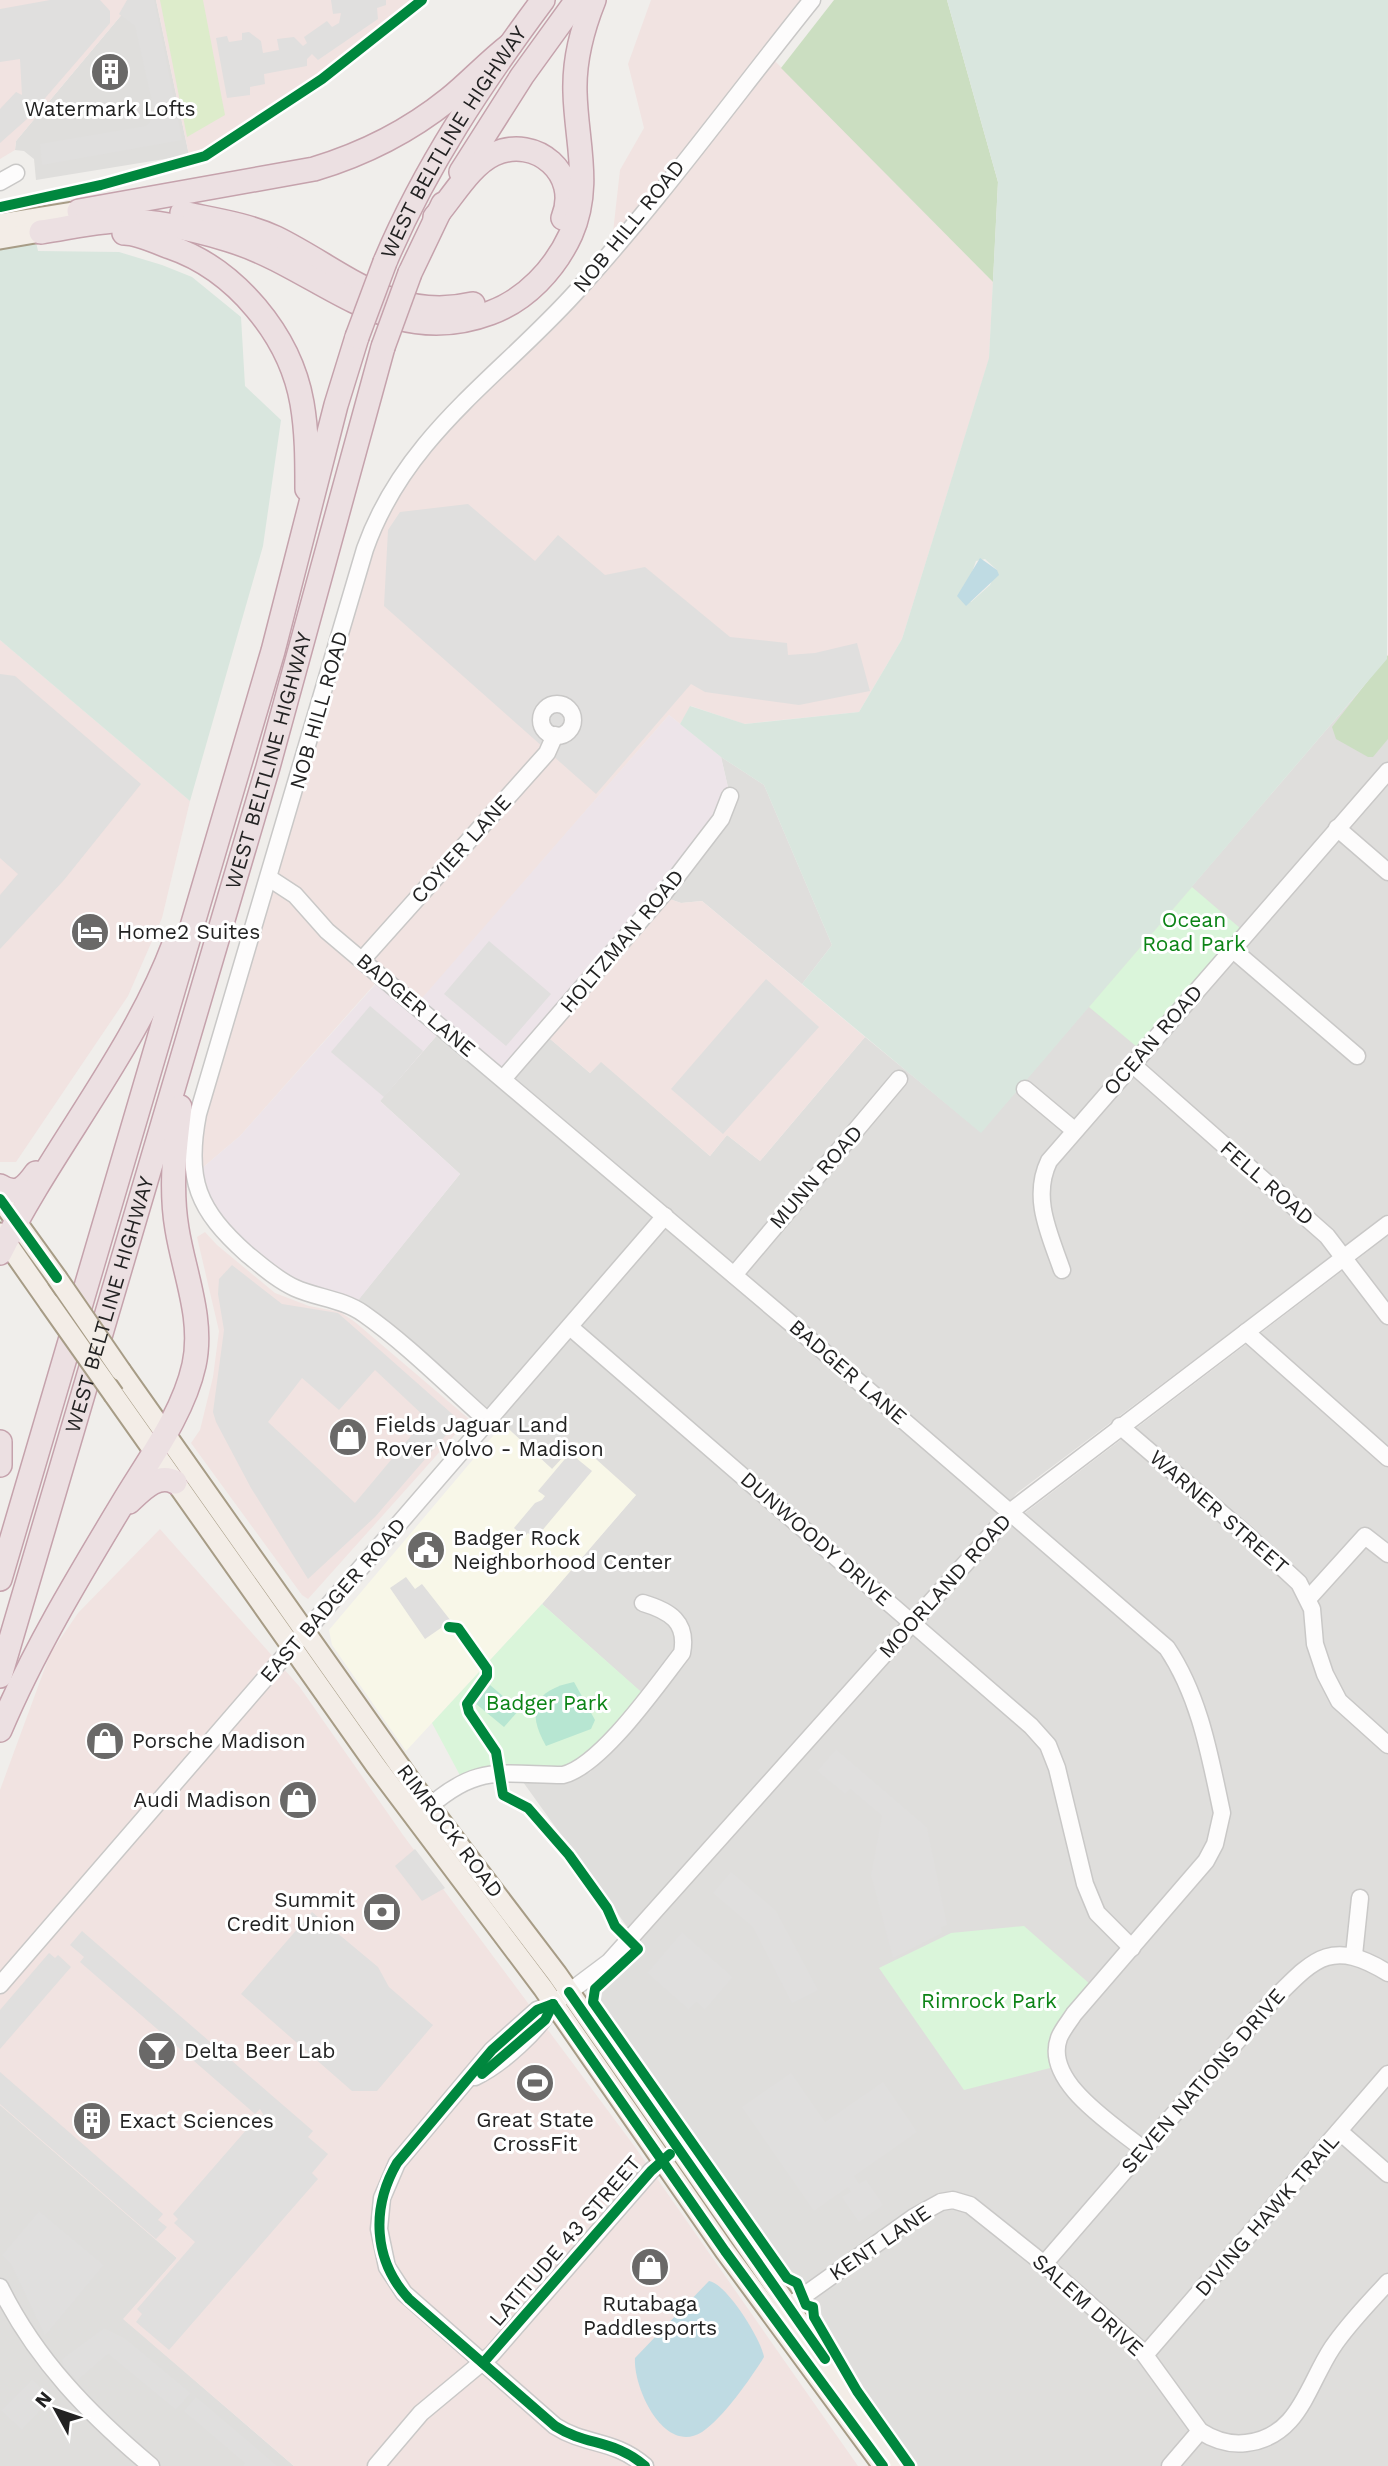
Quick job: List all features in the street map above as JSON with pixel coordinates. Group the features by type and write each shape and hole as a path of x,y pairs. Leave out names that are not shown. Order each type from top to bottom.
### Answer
{"highway":[{"name":"WEST BELTLINE HIGHWAY","path":"0,1579 307,527 336,405 357,337 385,262 424,179 467,107 543,0"},
{"name":"WEST BELTLINE HIGHWAY","path":"0,1676 300,659 383,347 410,273 435,218 522,76 577,0"},
{"path":"41,232 106,221 191,230 262,253 355,303 410,323 441,325 474,319 503,308 533,288 555,262 571,233 581,201 583,168 575,94 576,59 583,26 594,0"},
{"path":"79,211 314,169 345,160 370,150 422,119 510,45"},
{"path":"79,211 174,212 240,225 275,238 389,300 418,309 456,308 484,301 515,283 539,261 554,239 567,208 566,186 555,165 542,154 529,149 510,149 491,155 476,168 435,218"},
{"path":"41,232 129,233 192,254 226,278 255,306 272,331 301,400 307,439 307,527"},
{"path":"5,1237 143,1012 170,953 230,794"},
{"path":"0,1730 18,1688 55,1618 165,1431 190,1379 197,1342 197,1321 176,1228 172,1192 189,1037"},
{"path":"0,1186 13,1192 26,1187 67,1135"},
{"path":"0,1442 0,1465"},
{"path":"116,1513 147,1486 161,1479 175,1482"}],"main road":[{"path":"0,224 79,211"},
{"path":"0,239 41,232"},
{"name":"RIMROCK ROAD","path":"0,1199 5,1237 49,1303 175,1482 298,1639 561,1998 678,2147 883,2466"},
{"name":"RIMROCK ROAD","path":"5,1237 57,1278 165,1431 298,1639"},
{"name":"RIMROCK ROAD","path":"561,1998 663,2160 725,2251 782,2311 892,2455 894,2466"}],"street":[{"name":"NOB HILL ROAD","path":"489,1422 363,1313 336,1300 295,1288 269,1273 225,1234 213,1221 201,1199 192,1158 198,1114 365,549 380,513 406,468 432,433 575,293 812,0"},
{"path":"0,182 16,173"},
{"name":"COYIER LANE","path":"362,960 547,753 555,735"},
{"name":"OCEAN ROAD","path":"1062,1270 1041,1206 1042,1184 1049,1161 1388,771"},
{"name":"HOLTZMAN ROAD","path":"503,1079 673,881 721,819 730,796"},
{"path":"1337,828 1388,872"},
{"name":"BADGER LANE","path":"269,878 295,895 327,931 1012,1511 1157,1637 1179,1665 1196,1705 1222,1813 1219,1830 1206,1861 1074,2014 1059,2038 1057,2059 1060,2071 1073,2089 1143,2149"},
{"path":"1232,949 1357,1056"},
{"name":"FELL ROAD","path":"1132,1064 1327,1236 1345,1256 1388,1316"},
{"name":"MUNN ROAD","path":"734,1275 899,1079"},
{"path":"1025,1089 1074,1130"},
{"name":"EAST BADGER ROAD","path":"0,1985 665,1216"},
{"name":"MOORLAND ROAD","path":"645,2466 619,2447 564,2431 404,2293 387,2267 379,2229 382,2198 397,2163 471,2079 492,2050 537,2010 561,1998 609,1962 1012,1511 1388,1224"},
{"name":"DUNWOODY DRIVE","path":"570,1327 1031,1726 1048,1745 1057,1768 1085,1884 1097,1913 1132,1948"},
{"path":"1246,1332 1388,1458"},
{"name":"WARNER STREET","path":"1120,1426 1282,1565 1299,1583 1308,1599 1315,1644 1325,1674 1339,1701 1388,1745"},
{"path":"1308,1599 1365,1536 1388,1554"},
{"path":"423,1813 463,1781 480,1774 563,1776 595,1757 681,1653 684,1634 677,1619 660,1608 643,1603"},
{"path":"1360,1898 1354,1955 1388,1973"},
{"name":"SEVEN NATIONS DRIVE","path":"1044,2264 1271,2002 1304,1969 1337,1955 1354,1955"},
{"name":"DIVING HAWK TRAIL","path":"1145,2355 1388,2074"},
{"path":"1339,2131 1388,2174"},
{"name":"LATITUDE 43 STREET","path":"376,2466 421,2413 483,2363 663,2160 678,2147"},
{"name":"SALEM DRIVE","path":"955,2201 981,2211 1145,2355 1200,2431"},
{"name":"KENT LANE","path":"782,2311 914,2217 941,2202 955,2201"},
{"path":"1170,2466 1200,2431 1209,2437 1238,2444 1269,2438 1283,2429 1305,2400 1339,2339 1388,2282"},
{"path":"0,2287 35,2349 58,2378 86,2409 151,2466"}],"shaded area":[{"path":"0,0 134,0 16,141 15,150 0,159"},
{"path":"50,0 100,0 110,11 110,23 27,119 0,143 0,109 16,92 22,95 20,59 0,62 0,9"},
{"path":"127,0 154,0 182,140 42,165 40,144 146,126 155,115 135,26 119,14"},
{"path":"134,0 156,0 189,155 36,180 34,159 24,151 15,150 16,141"},
{"path":"156,0 411,0 373,32 272,107 215,143 189,155"},
{"path":"331,0 386,0 386,5 377,8 378,19 318,60 312,54 307,59 307,66 264,74 265,84 250,87 250,95 227,98 216,38 227,36 229,42 242,40 242,33 249,32 261,41 263,53 279,50 277,39 294,37 303,46 307,43 304,37 327,21 332,27 339,23 341,13 333,14"},
{"path":"651,0 812,0 769,55 993,282 989,359 902,639 859,712 744,724 691,706 680,724 669,715 416,1006 381,977 240,1136 194,1175 193,1158 360,568 396,485 611,250 620,170 644,128 628,64"},
{"path":"947,0 1388,0 1387,659 981,1133 802,984 832,945 764,785 721,757 680,724 690,706 745,724 859,712 902,639 989,358 998,182","holes":["985,559 997,570 990,585 971,602 958,596 969,581 976,561"]},
{"path":"36,242 38,251 119,252 192,277 241,317 245,386 281,420 263,546 190,801 0,640 0,248"},
{"path":"468,504 535,561 558,535 605,575 645,567 730,637 787,643 788,655 815,653 857,643 870,691 799,705 705,692 691,684 596,794 384,606 388,530 400,512"},
{"path":"0,640 190,801 162,918 128,996 16,1162 0,1162"},
{"path":"1388,658 1388,1214 1017,1493 628,1928 523,1782 565,1782 590,1772 608,1756 653,1703 542,1604 636,1495 552,1469 500,1421 501,1419 358,1300 460,1174 380,1101 439,1033 548,1037 590,1073 601,1061 710,1156 727,1135 760,1161 865,1037 981,1132"},
{"path":"0,674 15,676 141,784 64,880 0,949 0,895 18,874 0,858"},
{"path":"669,715 721,757 730,796 721,819 503,1079 439,1033 380,1101 460,1174 352,1308 295,1288 225,1234 194,1175 240,1136 382,977 416,1005"},
{"path":"721,757 764,785 832,945 802,984 702,901 681,903 661,896 730,796"},
{"path":"661,896 681,903 702,901 865,1037 760,1161 727,1135 710,1156 601,1062 590,1073 543,1033"},
{"path":"489,941 551,994 506,1046 444,994"},
{"path":"766,979 819,1027 723,1134 671,1089"},
{"path":"370,1006 423,1051 384,1097 331,1052"},
{"path":"205,1232 275,1293 309,1306 340,1312 355,1322 469,1419 308,1599 302,1595 191,1443 200,1430 213,1377 219,1331 197,1237"},
{"path":"1388,1236 1388,2466 906,2466 769,2259 587,2001 586,1994 628,1952 1013,1522"},
{"path":"232,1265 282,1304 338,1313 459,1420 375,1517 308,1579 251,1488 213,1412 224,1330 218,1294 219,1279","holes":["375,1370 426,1418 355,1503 268,1422 302,1378 339,1410"]},
{"path":"503,1424 552,1469 577,1442 636,1495 542,1604 406,1751 332,1645 329,1630"},
{"path":"570,1453 592,1471 535,1539 528,1533 524,1537 514,1528 535,1503 545,1496 538,1491"},
{"path":"160,1529 299,1686 403,1835 635,2147 858,2466 294,2466 123,2319 177,2258 0,2105 0,1790 50,1654 78,1613"},
{"path":"406,1577 415,1589 422,1584 451,1621 425,1639 390,1588"},
{"path":"836,1749 927,1827 947,1925 941,1927 942,1933 893,1958 871,1875 882,1816 850,1789 845,1794 817,1771"},
{"path":"415,1849 445,1888 422,1901 395,1866"},
{"path":"731,1872 776,1911 818,1990 792,2003 753,1927 713,1893"},
{"path":"312,1912 378,1967 389,1987 433,2025 377,2091 352,2091 241,1994"},
{"path":"82,1931 313,2131 308,2137 328,2154 312,2173 318,2179 169,2350 136,2322 142,2314 137,2309 195,2242 174,2223 178,2219 173,2214 254,2121 258,2125 261,2123 263,2114 260,2109 255,2114 80,1962 84,1957 70,1945"},
{"path":"682,1932 733,1977 705,2010 696,2002 689,2010 647,1973"},
{"path":"49,1953 55,1958 58,1955 71,1967 0,2049 0,2010"},
{"path":"0,2072 163,2214 158,2220 167,2227 156,2239 0,2104"},
{"path":"791,2073 825,2122 883,2082 917,2132 854,2176 859,2184 866,2180 883,2205 859,2222 842,2197 851,2192 848,2187 814,2211 742,2107"},
{"path":"0,2105 177,2258 124,2319 294,2466 0,2466"},
{"path":"39,2211 104,2265 45,2336 11,2264 2,2255"},
{"path":"104,2328 126,2339 191,2393 176,2410 108,2354 77,2381 64,2367 62,2359"},
{"path":"32,2379 52,2398 22,2430 1,2411"},
{"path":"196,2397 277,2466 243,2466 245,2463 184,2411"}],"green space":[{"path":"160,0 203,0 225,115 187,137"},
{"path":"834,0 947,0 998,182 993,282 781,68"},
{"path":"1388,655 1388,739 1373,757 1368,757 1336,739 1332,727"},
{"name":"Ocean Road Park","path":"1192,887 1240,928 1137,1047 1089,1007"},
{"name":"Badger Park","path":"542,1604 647,1697 584,1767 463,1781 432,1723"},
{"path":"574,1682 595,1720 591,1729 546,1746 536,1722 538,1704 550,1690"},
{"path":"490,1685 519,1710 504,1727 475,1703"},
{"name":"Rimrock Park","path":"1024,1926 1091,1985 1060,2022 1055,2032 1051,2043 1050,2068 964,2090 879,1968 951,1933"}],"water":[{"path":"980,558 997,570 999,575 966,606 957,596"},
{"path":"709,2281 724,2291 742,2313 757,2338 764,2357 736,2397 710,2426 688,2437 675,2435 653,2415 645,2401 639,2386 635,2358"}],"cycle path":[{"path":"0,207 101,185 205,156 322,79 422,0"},
{"path":"0,1199 57,1278"},
{"path":"449,1627 458,1628 487,1669 487,1676 467,1704 469,1712 496,1752 503,1795 528,1808 569,1855 607,1908 615,1926 638,1949 595,1989 593,2002 787,2278 797,2283 806,2305 813,2307 814,2317 857,2391 910,2466"},
{"path":"569,1992 825,2359"},
{"path":"553,2004 537,2010 492,2050 397,2163 383,2198 380,2216 383,2251 388,2268 409,2299 555,2426 578,2437 622,2451 645,2466"},
{"path":"553,2004 725,2251 883,2466"},
{"path":"482,2074 545,2020 553,2004"},
{"path":"483,2363 651,2171 670,2154"}],"place":[{"name":"Watermark Lofts","path":"110,72"},
{"name":"Home2 Suites","path":"90,932"},
{"name":"Fields Jaguar Land Rover Volvo - Madison","path":"348,1437"},
{"name":"Badger Rock Neighborhood Center","path":"426,1550"},
{"name":"Porsche Madison","path":"105,1741"},
{"name":"Audi Madison","path":"298,1800"},
{"name":"Summit Credit Union","path":"382,1912"},
{"name":"Delta Beer Lab","path":"157,2051"},
{"name":"Great State CrossFit","path":"535,2083"},
{"name":"Exact Sciences","path":"92,2121"},
{"name":"Rutabaga Paddlesports","path":"650,2267"}]}
